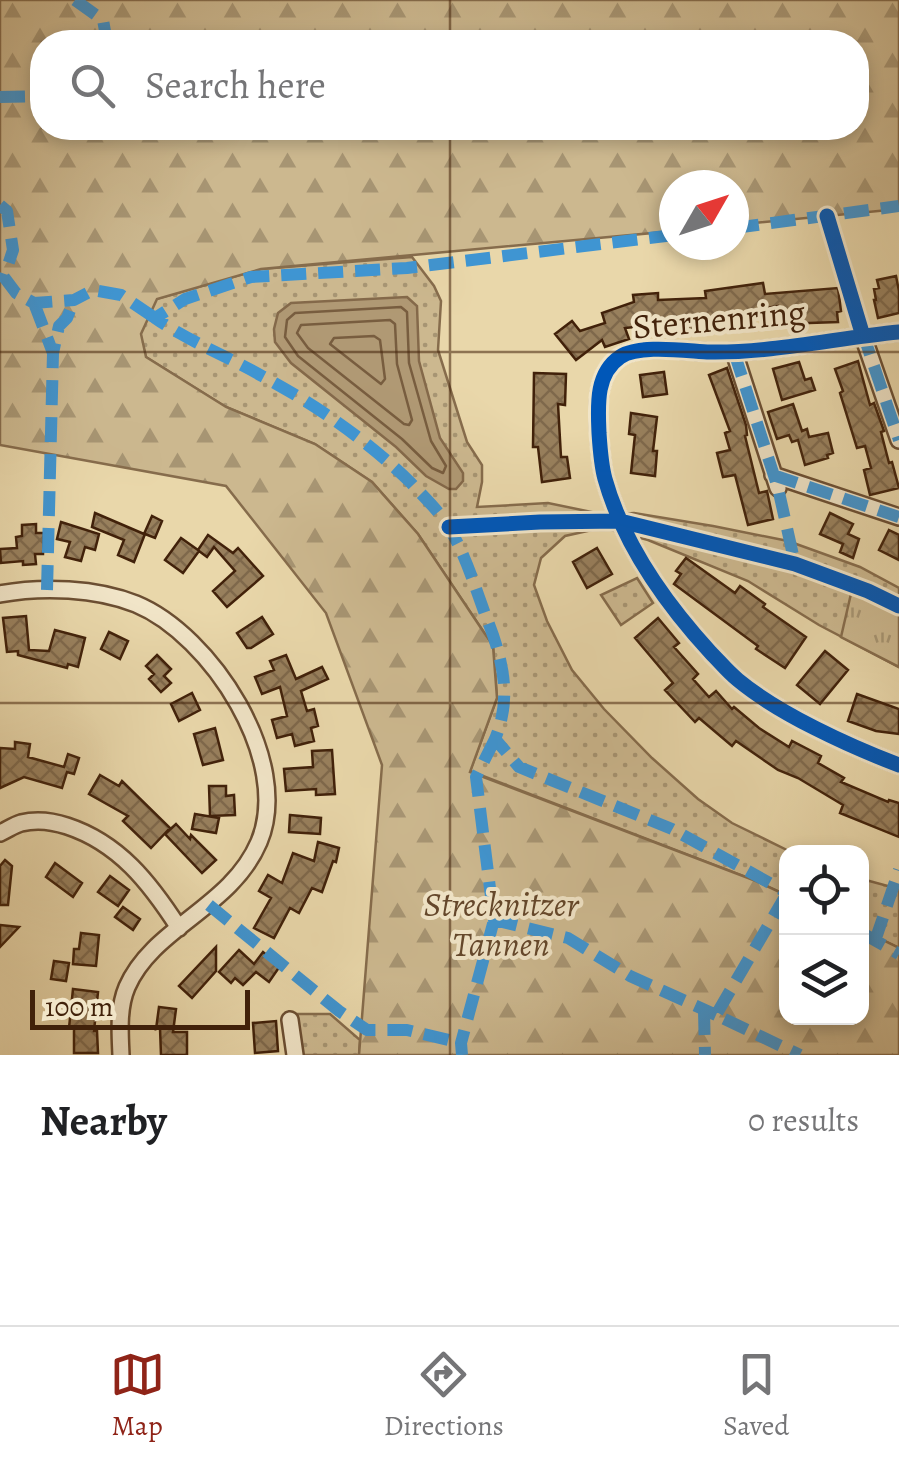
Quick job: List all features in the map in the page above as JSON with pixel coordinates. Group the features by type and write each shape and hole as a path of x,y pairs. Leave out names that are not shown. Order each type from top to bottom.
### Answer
{"street":[{"name":"Sternenring","path":"899,332 734,352 624,353 610,364 598,391 604,476 622,528 694,634 737,680 778,707 864,752 899,765"},
{"path":"864,336 899,440"},
{"path":"734,352 775,482 899,518"},
{"path":"0,594 47,590 106,596 135,604 164,619 192,642 219,674 244,718 266,781 267,813 249,862 233,884 141,963 126,990 120,1022 121,1055"},
{"path":"0,834 22,823 50,820 88,833 123,857 159,896 179,928"},
{"path":"290,1020 295,1055"}],"green space":[{"name":"Strecknitzer Tannen","path":"0,0 899,0 899,209 749,224 749,170 659,170 659,232 261,269 157,299 141,334 146,357 226,407 315,444 372,482 418,534 493,646 497,698 470,772 779,892 779,1025 869,1025 869,933 899,948 899,1055 359,1055 382,765 326,613 226,486 0,445"},
{"path":"412,257 441,301 438,350 467,442 482,465 477,507 548,503 606,515 634,513 713,526 788,541 860,567 899,588 899,667 819,625 748,581 648,540 611,530 592,530 565,536 541,558 534,585 572,670 604,709 698,799 732,823 779,846 779,892 470,771 497,698 493,646 418,534 372,482 315,444 226,407 146,357 140,334 156,299 261,269"},
{"path":"637,578 653,603 621,625 601,595"},
{"path":"853,585 899,606 899,667 841,637"},
{"path":"869,881 899,889 899,948 869,933"},
{"path":"297,1014 330,1014 360,1040 359,1055 303,1055"}],"water":[{"path":"407,297 417,306 419,361 440,438 463,473 463,481 456,489 426,476 291,363 275,342 278,313 291,303"}],"building":[{"path":"896,276 899,313 878,318 874,300 874,289 879,288 877,280"},
{"path":"763,283 765,294 838,288 838,322 780,324 778,306 694,322 694,331 672,332 672,323 625,328 629,339 605,347 602,340 576,360 555,334 572,321 580,331 605,323 602,313 634,302 633,295 658,293 658,300 706,298 705,291"},
{"path":"858,361 870,405 874,403 884,431 881,432 889,463 892,462 899,488 870,495 864,470 871,468 865,446 857,448 835,369"},
{"path":"799,362 805,380 811,378 815,390 782,400 773,369"},
{"path":"727,368 746,425 745,436 759,493 767,491 773,519 748,525 735,475 723,477 717,453 730,450 725,433 730,431 709,375"},
{"path":"664,372 667,394 643,397 640,375"},
{"path":"534,373 566,374 565,405 558,404 561,457 567,457 570,478 542,482 538,447 533,447"},
{"path":"793,404 802,431 807,429 809,437 828,433 833,453 828,458 805,465 798,440 792,442 789,435 777,439 768,412"},
{"path":"631,413 657,417 655,476 631,473 635,435 629,434"},
{"path":"95,513 144,534 152,516 162,521 155,538 145,534 134,562 118,555 124,540 92,527"},
{"path":"830,513 853,524 848,534 859,539 853,558 840,552 843,544 820,534"},
{"path":"61,522 99,534 95,550 85,547 81,561 65,557 70,542 57,539"},
{"path":"36,524 36,533 44,533 43,554 35,554 36,564 1,563 0,549 17,548 16,537 22,536 22,525"},
{"path":"889,530 899,535 899,560 879,550"},
{"path":"208,535 233,553 238,548 263,576 227,607 213,591 235,571 214,547 207,557 199,551 183,573 165,560 181,538 198,550"},
{"path":"597,548 612,574 587,588 573,562"},
{"path":"686,558 735,593 740,586 806,637 785,668 674,584 681,574 676,571"},
{"path":"26,616 29,650 49,651 55,630 85,638 78,667 68,664 67,668 18,655 18,651 7,652 3,618"},
{"path":"262,617 273,634 247,648 237,633"},
{"path":"658,618 679,643 674,647 698,674 693,679 709,697 716,691 732,709 789,747 792,741 821,756 818,763 844,778 841,782 899,803 899,837 840,813 843,805 778,770 736,741 732,746 699,718 695,722 665,690 673,683 635,638"},
{"path":"109,632 128,641 120,659 101,649"},
{"path":"825,651 848,670 820,704 797,685"},
{"path":"157,655 171,669 164,676 171,683 161,692 149,679 154,674 146,666"},
{"path":"286,655 296,679 322,667 328,679 301,691 307,711 314,709 318,726 311,728 314,741 295,746 292,734 277,738 272,720 287,716 280,687 262,694 255,677 274,670 270,661"},
{"path":"192,693 200,710 179,721 171,704"},
{"path":"857,694 899,709 899,734 848,721"},
{"path":"215,728 223,760 203,765 194,734"},
{"path":"15,742 30,744 28,757 64,767 68,754 79,758 74,774 67,772 62,788 24,777 0,788 0,748 15,749"},
{"path":"332,750 335,794 316,795 316,789 286,791 284,769 313,767 312,751"},
{"path":"100,775 119,786 122,781 170,828 151,848 123,821 128,816 89,794"},
{"path":"209,786 226,786 226,796 234,795 235,815 210,816"},
{"path":"195,814 219,818 216,833 192,829"},
{"path":"290,815 321,818 320,834 289,832"},
{"path":"176,824 216,860 202,873 165,834"},
{"path":"318,842 339,848 322,892 312,888 299,913 290,908 274,938 254,928 271,898 259,891 268,875 282,883 293,853 314,861"},
{"path":"5,860 12,866 8,905 0,905 0,866"},
{"path":"55,863 82,883 73,897 46,877"},
{"path":"110,876 129,890 118,906 98,892"},
{"path":"123,907 140,919 133,930 115,917"},
{"path":"0,925 19,927 0,947"},
{"path":"81,933 99,935 96,966 73,964"},
{"path":"216,947 216,971 192,998 179,986"},
{"path":"239,950 254,964 263,952 280,966 269,982 256,972 243,985 235,978 231,983 219,972"},
{"path":"54,961 69,963 66,981 51,979"},
{"path":"73,989 98,992 94,1031 98,1053 74,1053 74,1029 69,1028"},
{"path":"159,1007 176,1009 173,1032 187,1032 187,1055 161,1055 160,1028 156,1029"},
{"path":"276,1021 278,1051 255,1053 253,1023"}],"marked path":[{"path":"75,0 103,20 105,30"},
{"path":"0,97 30,96"},
{"path":"0,205 7,211 13,250 4,277 16,293 34,303 74,300 93,290 121,295 155,318"},
{"path":"749,226 899,206"},
{"path":"659,237 407,268 251,277 185,299 155,318 282,387 340,424 394,467 438,512 463,556 496,645 504,692 495,739 519,767 672,829 779,888"},
{"path":"47,590 53,353 59,326 74,300"},
{"path":"34,303 53,353"},
{"path":"862,331 899,440"},
{"path":"734,352 778,488 795,564"},
{"path":"773,475 899,517"},
{"path":"495,739 476,777 494,920 568,938 630,976 716,1015"},
{"path":"875,941 899,870"},
{"path":"209,905 367,1030 407,1030 461,1043"},
{"path":"779,907 716,1015 800,1055"},
{"path":"462,1055 461,1043 494,920"},
{"path":"866,935 899,954"},
{"path":"704,1010 705,1055"}],"cycle path":[{"path":"827,216 863,336"},
{"path":"899,332 757,350 650,349 628,353 606,372 598,413 600,450 613,503 648,572 694,634 734,677 773,705 837,739 899,765"},
{"path":"449,527 620,521 795,564 899,606"}]}
